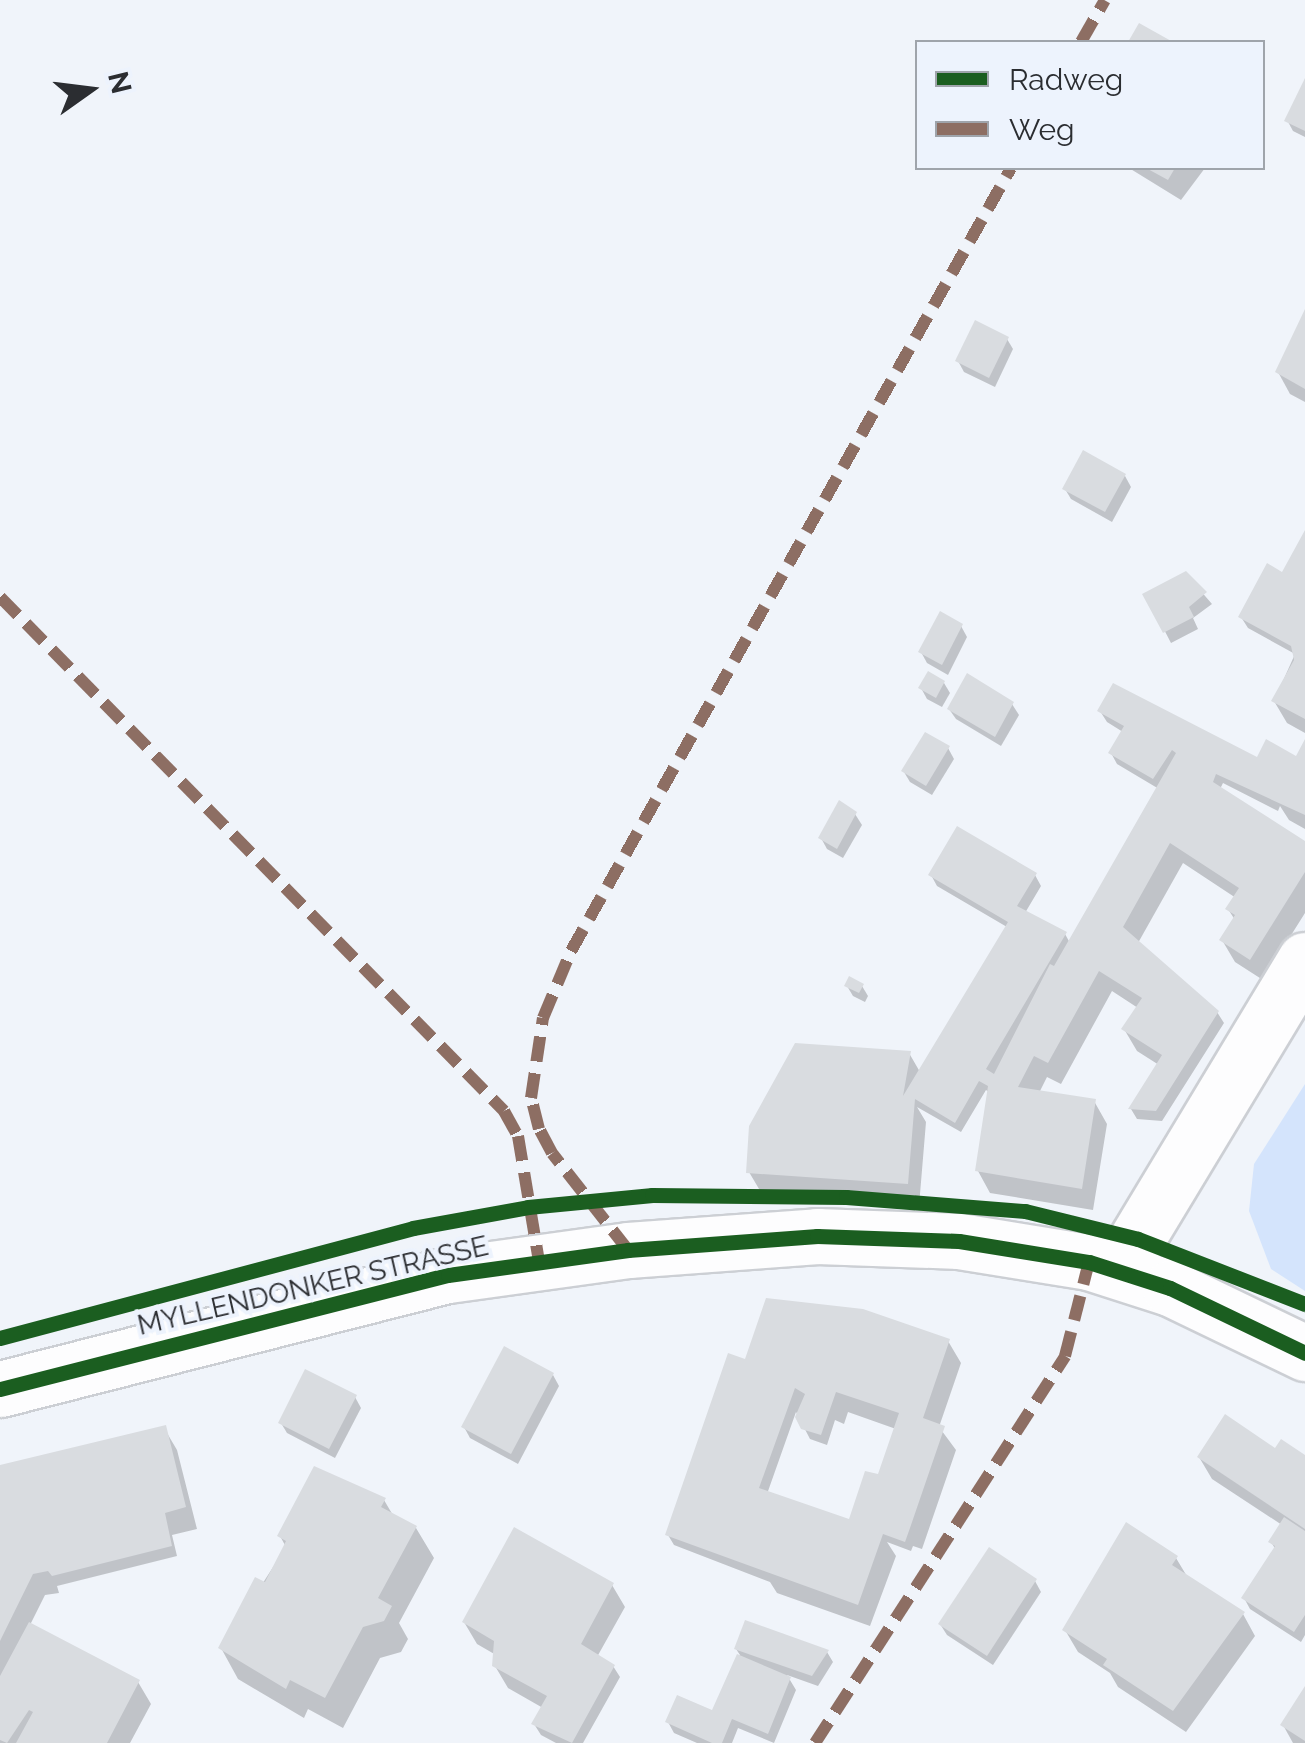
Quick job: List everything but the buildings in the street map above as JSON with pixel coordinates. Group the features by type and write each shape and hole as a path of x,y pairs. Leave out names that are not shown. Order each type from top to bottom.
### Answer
{"street":[{"path":"1118,1270 1305,960"},
{"name":"MYLLENDONKER STRASSE","path":"0,1390 409,1284 628,1250 817,1236 896,1237 1028,1250 1118,1270 1170,1288 1305,1354"}],"shaded area":[{"path":"1305,1084 1305,1291 1271,1269 1249,1211 1254,1164"}],"marked path":[{"path":"1082,40 1105,0"},
{"path":"628,1250 552,1153 539,1129 531,1098 543,1018 571,951 1010,170"},
{"path":"0,597 504,1111 518,1136 539,1261"},
{"path":"815,1743 1065,1356 1089,1262"}],"cycle path":[{"path":"0,1338 413,1228 528,1207 652,1195 846,1197 1025,1211 1138,1239 1305,1304"},
{"path":"0,1389 448,1275 628,1250 817,1236 959,1241 1089,1262 1170,1288 1305,1353"}]}
